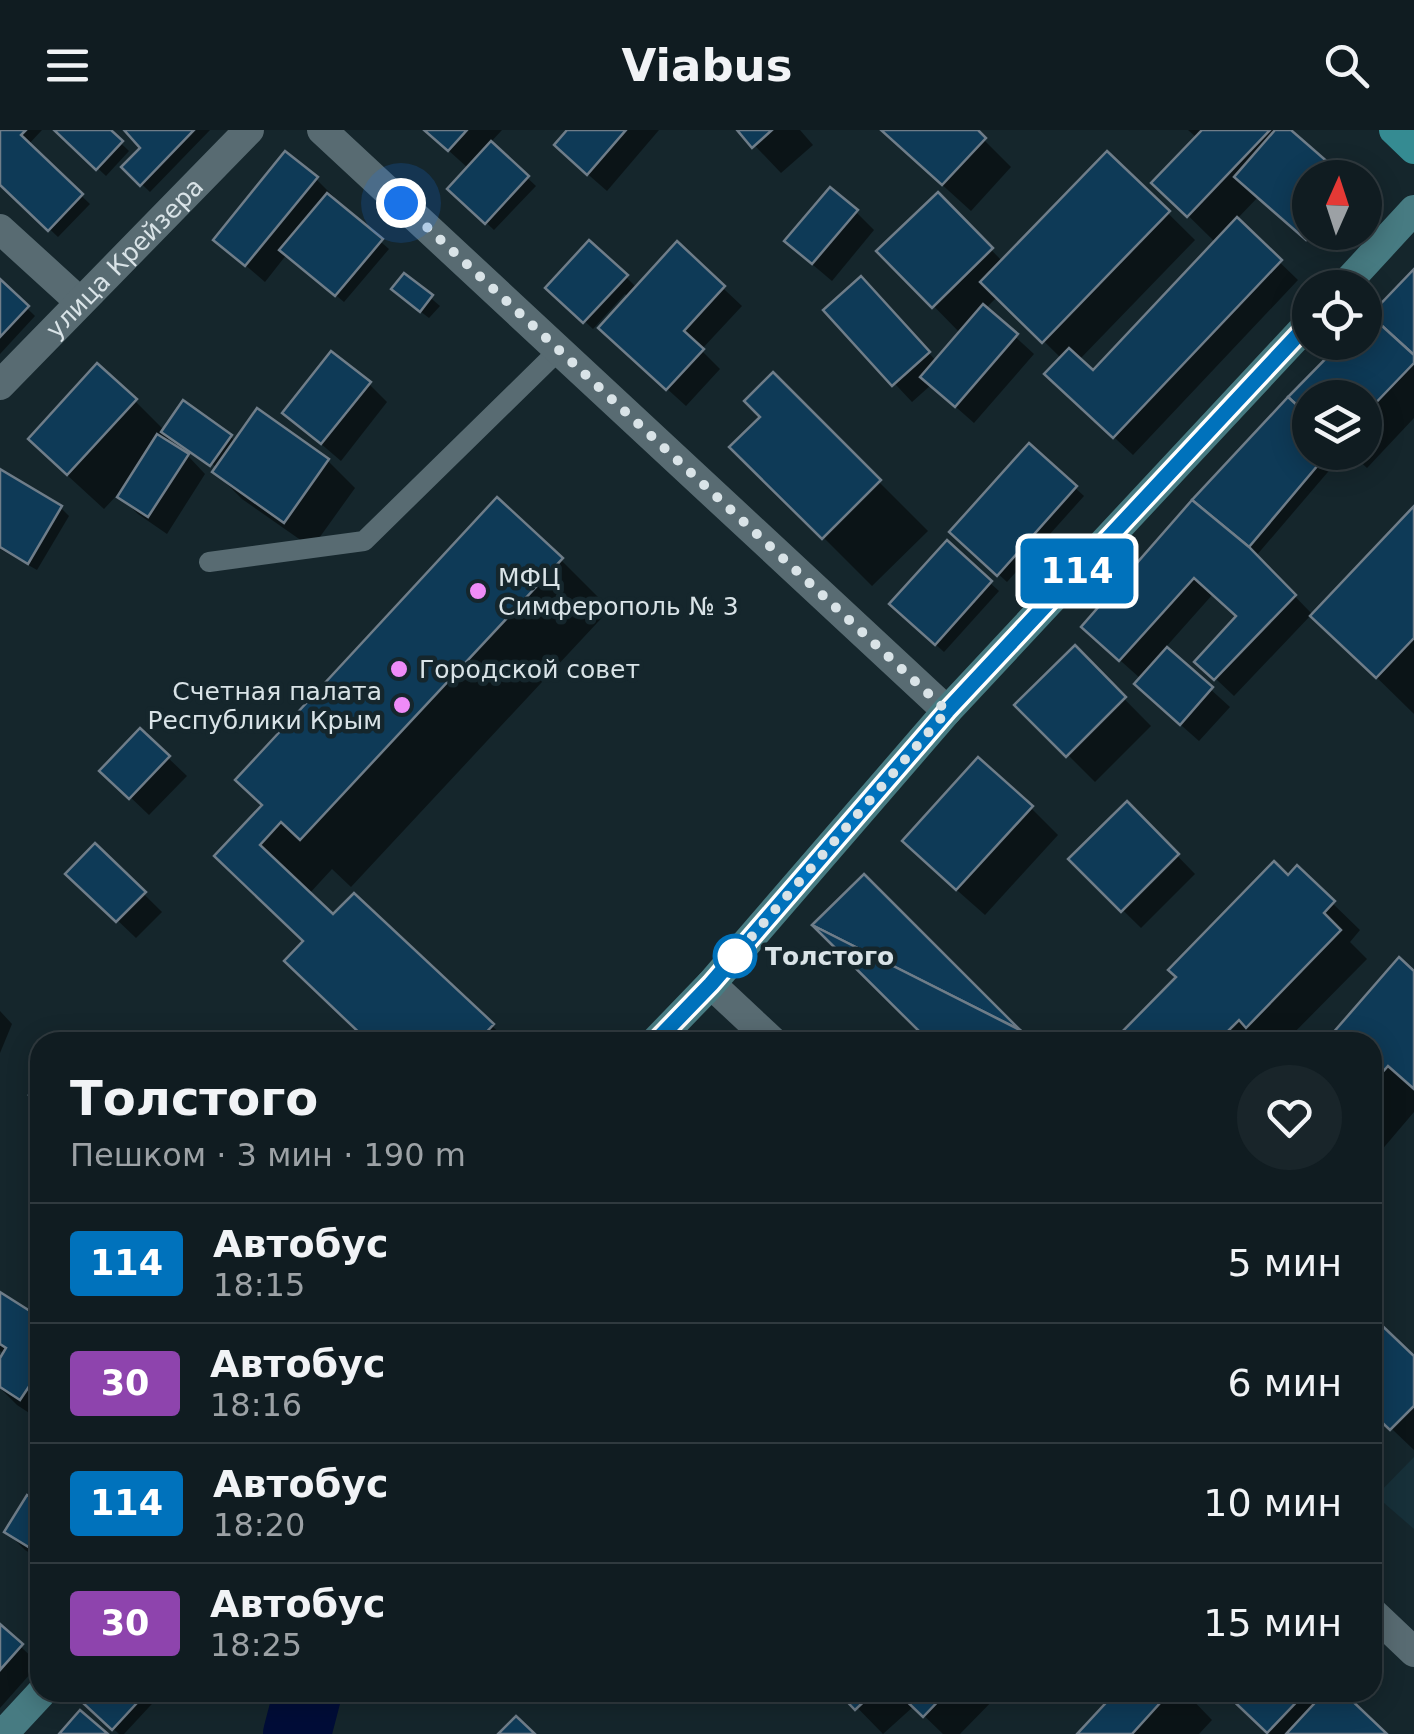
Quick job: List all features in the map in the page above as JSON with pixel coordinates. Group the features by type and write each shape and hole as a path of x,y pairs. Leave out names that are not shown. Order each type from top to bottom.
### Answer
{"main road":[{"path":"1394,130 1414,149"},
{"path":"1359,270 1414,210"},
{"path":"665,1032 711,984 947,711 1292,341"},
{"path":"3,1734 33,1702"}],"street":[{"name":"улица Крейзера","path":"0,385 250,130"},
{"path":"322,130 947,711"},
{"path":"0,229 80,302"},
{"path":"711,984 762,1032"},
{"path":"1382,1622 1414,1652"}],"lane":[{"path":"210,562 364,541 559,350"}],"shaded area":[{"path":"1414,1457 1414,1529 1382,1501 1382,1490"}],"building":[{"path":"0,130 26,130 21,135 83,194 48,231 0,185"},
{"path":"54,130 111,130 123,141 96,170"},
{"path":"124,130 194,130 140,186 121,167 140,148"},
{"path":"424,130 467,130 448,151"},
{"path":"567,130 626,130 587,175 554,145"},
{"path":"737,130 772,130 752,148"},
{"path":"881,130 978,130 986,138 942,185"},
{"path":"1202,130 1270,130 1187,217 1151,183"},
{"path":"1275,130 1291,130 1325,160 1292,160 1292,228 1234,177"},
{"path":"491,141 529,176 485,224 447,189"},
{"path":"285,151 318,177 245,266 213,240"},
{"path":"1107,151 1170,211 1042,343 980,282"},
{"path":"830,187 858,210 812,264 784,241"},
{"path":"938,192 993,248 932,308 876,251"},
{"path":"327,193 383,239 335,296 279,250"},
{"path":"1237,217 1282,260 1113,438 1044,374 1069,348 1093,370"},
{"path":"589,240 628,275 583,323 545,288"},
{"path":"677,241 725,286 684,331 704,349 666,390 598,328"},
{"path":"1414,269 1414,355 1382,326 1382,302"},
{"path":"404,273 433,295 420,312 391,289"},
{"path":"861,276 930,352 892,386 823,310"},
{"path":"0,279 29,306 0,337"},
{"path":"983,304 1018,334 955,407 920,377"},
{"path":"1382,326 1414,355 1414,363 1382,396 1382,380 1305,380 1324,360 1382,360"},
{"path":"331,351 371,382 321,444 282,413"},
{"path":"97,363 137,399 67,475 28,439"},
{"path":"773,372 881,480 822,539 729,447 760,417 744,401"},
{"path":"1288,397 1292,401 1292,470 1314,470 1249,547 1192,500"},
{"path":"183,400 232,435 210,466 161,432"},
{"path":"257,408 329,459 284,523 212,472"},
{"path":"157,434 189,454 148,517 117,497"},
{"path":"1029,443 1077,486 997,576 949,532"},
{"path":"0,469 62,506 28,564 0,547"},
{"name":"Городской совет","path":"497,497 563,558 300,840 281,822 260,845 333,914 354,893 494,1024 486,1032 359,1032 284,961 303,941 214,856 262,805 235,780"},
{"path":"1192,500 1249,547 1296,595 1214,680 1194,662 1236,616 1194,578 1119,661 1081,627"},
{"path":"1414,506 1414,638 1376,678 1310,616"},
{"path":"947,540 992,581 935,645 889,604"},
{"path":"1075,645 1126,697 1066,757 1014,705"},
{"path":"1167,647 1213,687 1180,725 1134,684"},
{"path":"140,728 170,756 129,799 99,771"},
{"path":"978,757 1033,806 956,890 902,841"},
{"path":"1127,801 1179,854 1121,912 1068,859"},
{"path":"95,843 146,892 116,922 65,874"},
{"path":"1274,861 1288,875 1297,865 1335,901 1324,913 1341,930 1246,1028 1239,1020 1227,1032 1122,1032 1176,977 1168,970"},
{"path":"864,874 1020,1030 812,925"},
{"path":"812,925 1020,1030 920,1032"},
{"path":"1399,957 1414,971 1414,1089 1388,1066 1382,1073 1382,1032 1334,1032"},
{"path":"0,1292 30,1311 30,1385 20,1400 0,1387 0,1358 6,1348 0,1344"},
{"path":"1382,1326 1414,1356 1414,1406 1390,1430 1382,1422"},
{"path":"27,1495 30,1497 30,1548 4,1532"},
{"path":"0,1624 23,1644 0,1670"},
{"path":"86,1702 138,1702 112,1730"},
{"path":"847,1702 863,1702 855,1710"},
{"path":"907,1702 937,1702 923,1717"},
{"path":"1107,1702 1161,1702 1132,1734 1077,1734"},
{"path":"1234,1702 1296,1702 1267,1733"},
{"path":"1316,1702 1353,1702 1387,1734 1286,1734"},
{"path":"80,1710 108,1734 59,1734"},
{"path":"516,1716 535,1734 498,1734"}],"waterway":[{"path":"297,1734 305,1702"}],"bus line":[{"name":"114","path":"665,1032 711,984 947,711 1292,341"}],"place":[{"name":"МФЦ Симферополь № 3","path":"478,591"},
{"name":"Городской совет","path":"399,669"},
{"name":"Счетная палата Республики Крым","path":"402,705"},
{"name":"Толстого","path":"735,956"}],"route":[{"path":"401,203 947,711 735,956"}]}
